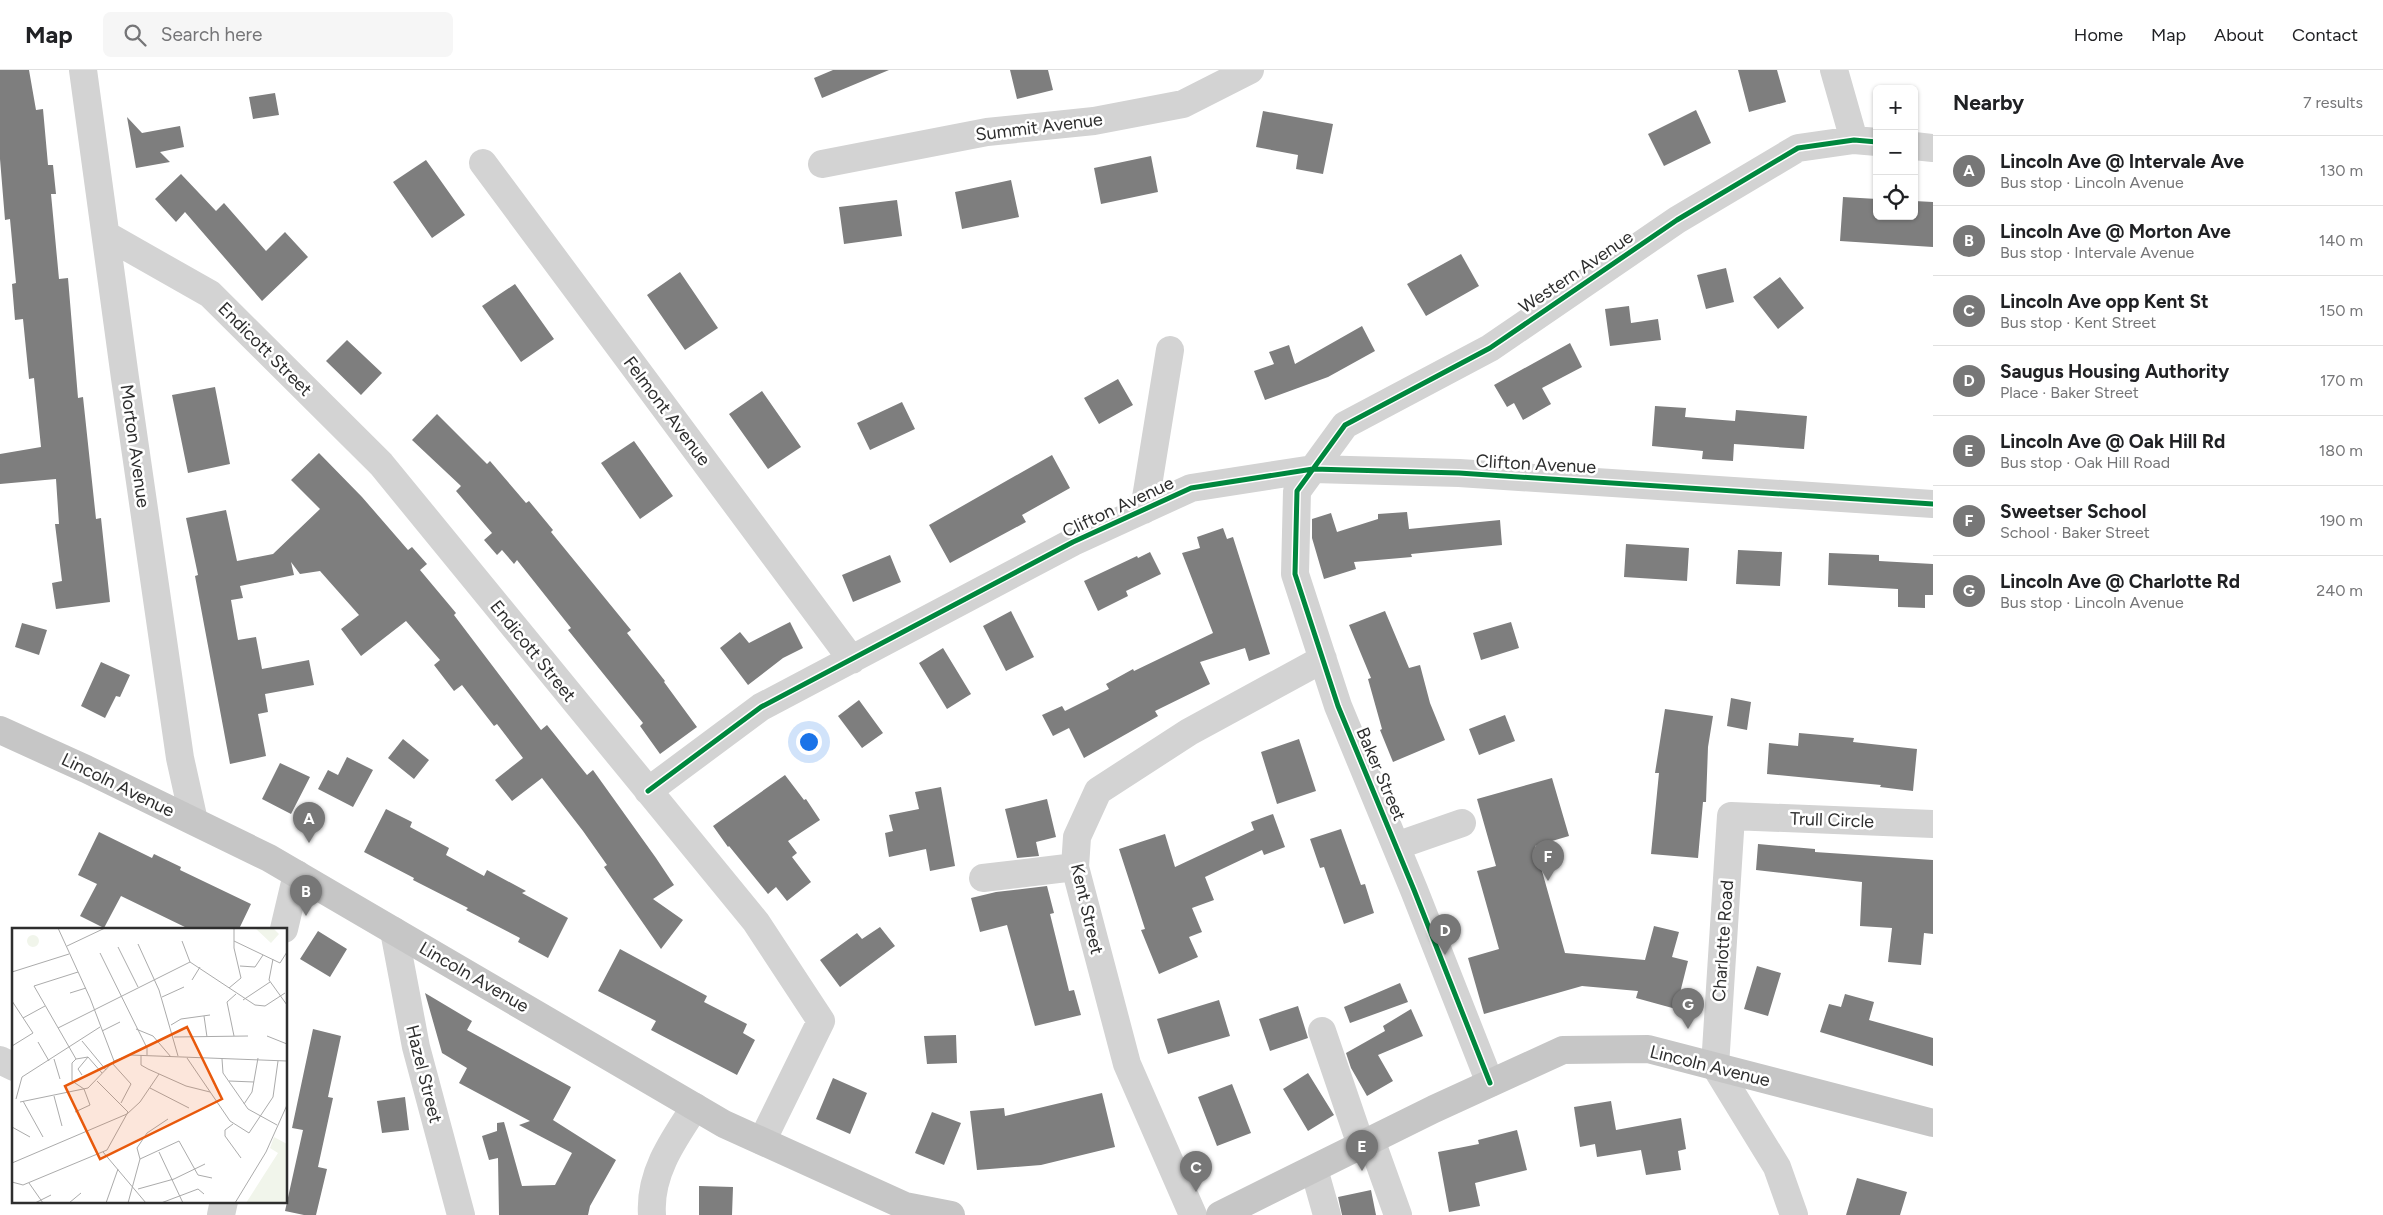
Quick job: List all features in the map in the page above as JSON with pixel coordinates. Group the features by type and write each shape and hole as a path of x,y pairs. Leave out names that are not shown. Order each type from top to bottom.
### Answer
{"main road":[{"name":"Lincoln Avenue","path":"0,730 86,769 297,874 724,1124 904,1206 951,1215"},
{"name":"Lincoln Avenue","path":"1220,1215 1490,1083 1563,1050 1648,1049 1933,1123"}],"street":[{"name":"Morton Avenue","path":"84,70 180,758 194,822"},
{"name":"Summit Avenue","path":"822,164 987,132 1094,121 1183,104 1233,81 1250,70"},
{"path":"1834,70 1866,141"},
{"name":"Western Avenue","path":"1313,469 1345,425 1490,348 1685,215 1798,148 1866,141"},
{"path":"1918,146 1933,148"},
{"name":"Felmont Avenue","path":"483,162 852,660"},
{"name":"Endicott Street","path":"106,235 210,294 381,464 756,922 821,1021 762,1141"},
{"path":"1144,510 1170,350"},
{"name":"Clifton Avenue","path":"648,791 761,707 1073,542 1191,488 1313,469 1459,473 1933,504"},
{"name":"Baker Street","path":"1313,469 1297,491 1295,574 1338,706 1490,1083"},
{"name":"Kent Street","path":"1193,1215 1127,1064 1074,867 1077,836 1098,791 1189,732 1323,659"},
{"name":"Trull Circle","path":"1731,816 1933,824"},
{"name":"Charlotte Road","path":"1715,1066 1731,816"},
{"path":"1396,846 1462,824"},
{"path":"982,878 1074,867"},
{"path":"284,928 297,874"},
{"name":"Hazel Street","path":"394,931 416,1047 461,1215"},
{"path":"1322,1031 1366,1143 1398,1215"},
{"path":"0,1060 12,1066"},
{"path":"1715,1066 1777,1167 1794,1215"},
{"path":"652,1215 651,1196 666,1150 695,1107"},
{"path":"1314,1169 1326,1215"},
{"path":"221,1215 224,1202"}],"building":[{"path":"0,70 29,70 36,110 43,109 48,165 53,165 56,194 51,194 59,279 68,278 78,398 83,397 96,519 101,518 110,602 56,609 52,583 62,581 55,524 59,524 56,479 0,484 0,454 41,447 34,378 29,379 23,319 15,320 12,284 16,283 10,219 5,220 0,159"},
{"path":"833,70 889,70 822,98 814,78"},
{"path":"1010,70 1048,70 1053,90 1017,99"},
{"path":"1738,70 1777,70 1786,102 1749,112"},
{"path":"275,93 279,115 253,119 249,97"},
{"path":"1696,110 1711,143 1664,166 1648,134"},
{"path":"1263,111 1333,124 1323,174 1296,169 1298,155 1256,147"},
{"path":"127,117 142,133 180,126 184,147 160,152 170,162 136,168"},
{"path":"1151,156 1158,192 1101,204 1094,168"},
{"path":"426,160 465,215 432,238 393,182"},
{"path":"181,174 216,211 224,203 266,251 285,232 308,257 262,301 185,212 176,222 155,199"},
{"path":"1011,180 1019,217 962,229 955,192"},
{"path":"1843,197 1873,199 1873,220 1918,220 1918,201 1933,202 1933,247 1840,241"},
{"path":"897,200 902,236 844,244 839,207"},
{"path":"1461,254 1479,286 1426,316 1407,284"},
{"path":"1726,268 1734,302 1706,309 1697,275"},
{"path":"680,272 718,328 685,350 647,295"},
{"path":"1780,277 1804,308 1778,329 1753,297"},
{"path":"515,284 554,339 521,362 482,306"},
{"path":"1629,306 1631,323 1658,319 1661,340 1610,346 1605,309"},
{"path":"1362,326 1375,351 1328,377 1265,400 1254,371 1274,364 1269,352 1289,345 1295,364"},
{"path":"347,340 382,373 361,395 326,361"},
{"path":"1570,343 1582,367 1542,388 1551,404 1523,420 1514,403 1507,407 1494,385"},
{"path":"1118,379 1133,405 1099,424 1084,398"},
{"path":"215,387 230,464 188,473 172,395"},
{"path":"762,391 801,447 768,469 729,414"},
{"path":"902,402 915,429 870,450 857,423"},
{"path":"1655,406 1686,408 1685,417 1735,421 1736,410 1807,416 1804,449 1734,444 1733,461 1702,459 1703,451 1652,446"},
{"path":"437,414 487,464 490,461 526,503 529,501 553,530 551,532 631,630 627,633 665,681 697,727 660,754 640,726 643,723 568,630 571,628 517,560 514,564 502,550 497,555 484,540 492,533 456,491 461,486 412,440"},
{"path":"634,441 673,496 640,519 601,463"},
{"path":"319,453 362,497 408,550 412,547 427,564 420,570 456,613 454,615 541,730 547,725 587,775 593,770 656,858 674,885 653,899 683,920 661,949 604,867 607,865 542,778 512,801 495,780 523,758 497,724 494,726 462,685 454,691 434,665 440,660 406,621 361,656 341,629 359,615 320,571 300,574 291,562 294,575 240,586 243,598 231,600 238,640 256,637 262,669 309,660 314,685 265,694 268,712 258,714 266,756 230,764 195,576 198,575 186,518 226,510 237,561 273,554 320,509 291,480"},
{"path":"1052,455 1070,488 1022,515 1026,522 950,563 929,525"},
{"path":"1407,512 1409,529 1500,520 1502,545 1411,554 1412,557 1354,562 1356,569 1324,579 1312,538 1312,519 1331,513 1337,532 1378,519 1378,514"},
{"path":"1223,528 1227,539 1233,537 1270,654 1249,661 1245,648 1200,662 1210,684 1155,711 1158,716 1084,758 1069,728 1053,736 1042,715 1062,706 1065,711 1109,689 1106,684 1133,669 1134,671 1213,633 1182,553 1200,548 1197,537"},
{"path":"1626,544 1689,548 1687,581 1624,577"},
{"path":"1738,550 1782,552 1780,586 1736,584"},
{"path":"1150,552 1161,574 1126,591 1128,596 1098,611 1084,581 1137,556 1138,558"},
{"path":"1829,553 1879,555 1879,561 1933,564 1933,595 1925,595 1925,608 1898,607 1898,589 1828,585"},
{"path":"890,555 901,582 853,602 842,575"},
{"path":"1011,611 1034,657 1006,671 983,626"},
{"path":"1385,611 1409,668 1420,665 1430,703 1445,740 1393,762 1380,730 1382,729 1368,679 1371,678 1349,625"},
{"path":"790,622 803,648 783,658 748,685 720,648 740,632 749,643"},
{"path":"1511,622 1519,648 1481,660 1473,633"},
{"path":"22,623 47,630 39,655 15,647"},
{"path":"943,648 971,694 947,709 919,663"},
{"path":"101,662 130,675 120,697 116,696 105,718 81,706"},
{"path":"1731,698 1751,702 1747,730 1727,726"},
{"path":"859,700 883,733 862,748 838,716"},
{"path":"1665,709 1713,716 1708,747 1706,802 1703,802 1698,858 1651,854 1659,773 1655,773"},
{"path":"1505,715 1515,741 1479,755 1469,729"},
{"path":"1799,733 1854,738 1853,742 1917,749 1913,791 1880,787 1881,785 1767,774 1769,743 1798,746"},
{"path":"403,739 429,760 414,779 388,758"},
{"path":"1299,739 1316,791 1277,804 1261,752"},
{"path":"347,757 373,770 353,807 318,789 328,770 338,775"},
{"path":"280,763 310,777 291,814 262,799"},
{"path":"785,775 804,800 806,799 820,820 788,841 797,853 792,857 811,882 787,901 776,887 768,894 728,847 713,826"},
{"path":"1552,778 1569,836 1535,846 1565,953 1645,960 1654,926 1679,932 1672,957 1688,961 1676,1009 1636,998 1638,991 1582,986 1484,1014 1468,958 1499,949 1477,871 1496,866 1477,799"},
{"path":"941,787 955,866 930,871 926,849 889,857 885,833 893,831 889,815 919,809 915,792"},
{"path":"1047,799 1056,837 1036,842 1039,856 1017,858 1005,809"},
{"path":"386,809 412,822 410,827 449,848 446,855 484,876 487,870 526,891 522,893 568,918 548,958 518,942 520,938 466,910 468,908 364,852"},
{"path":"1273,814 1285,847 1264,855 1262,850 1205,877 1214,900 1192,908 1202,932 1189,937 1198,957 1159,974 1141,930 1145,929 1119,849 1165,834 1175,867 1254,830 1251,822"},
{"path":"1341,829 1361,885 1365,884 1374,913 1344,924 1324,867 1320,868 1310,839"},
{"path":"99,832 152,858 154,854 181,867 180,870 251,904 239,928 187,928 121,896 104,928 80,916 97,884 78,875"},
{"path":"1758,844 1815,849 1815,852 1933,860 1933,934 1924,933 1921,965 1888,962 1892,928 1860,926 1862,882 1756,870"},
{"path":"1047,886 1054,913 1050,914 1069,991 1074,990 1081,1015 1035,1026 1007,925 980,932 971,898 996,892"},
{"path":"880,927 895,946 840,987 820,960 857,933 862,939"},
{"path":"318,931 347,949 330,977 300,959"},
{"path":"620,949 707,996 704,1002 747,1024 743,1033 755,1040 737,1075 651,1030 656,1021 598,991"},
{"path":"1757,966 1781,973 1768,1016 1744,1009"},
{"path":"1400,983 1408,1002 1350,1023 1344,1007"},
{"path":"425,993 472,1021 467,1030 571,1087 553,1120 616,1160 590,1206 588,1215 499,1215 498,1158 489,1160 482,1136 497,1131 497,1123 504,1122 522,1186 555,1185 572,1153 519,1125 530,1121 459,1083 467,1068 442,1053"},
{"path":"1845,994 1874,1002 1869,1020 1933,1038 1933,1066 1820,1032 1829,1004 1841,1007"},
{"path":"1219,1000 1230,1036 1168,1054 1157,1019"},
{"path":"1298,1006 1308,1038 1270,1051 1259,1019"},
{"path":"1411,1009 1423,1036 1378,1055 1393,1081 1367,1096 1351,1068 1346,1053 1385,1031 1383,1026"},
{"path":"313,1029 341,1036 328,1097 333,1098 318,1167 327,1169 316,1215 304,1215 285,1211 303,1130 292,1128"},
{"path":"956,1035 957,1063 927,1064 924,1036"},
{"path":"1308,1073 1334,1115 1308,1131 1283,1089"},
{"path":"833,1078 867,1093 850,1134 816,1119"},
{"path":"1232,1084 1251,1133 1217,1146 1198,1097"},
{"path":"1102,1093 1115,1147 1041,1165 977,1170 970,1111 1004,1108 1005,1116"},
{"path":"405,1097 409,1130 382,1133 377,1101"},
{"path":"1611,1101 1616,1130 1681,1118 1686,1149 1678,1151 1681,1170 1646,1175 1641,1150 1597,1157 1595,1144 1580,1147 1574,1107"},
{"path":"932,1112 961,1123 944,1165 915,1153"},
{"path":"1517,1130 1527,1170 1475,1183 1480,1206 1449,1212 1438,1152 1479,1144 1478,1140"},
{"path":"1857,1178 1907,1192 1900,1215 1846,1215"},
{"path":"699,1186 733,1187 732,1215 699,1215"},
{"path":"1371,1190 1376,1215 1342,1215 1338,1197"}],"cycle path":[{"path":"1490,1083 1414,890 1338,706 1295,574 1297,491 1345,425 1490,348 1677,220 1798,148 1854,140 1873,142"},
{"path":"648,791 761,707 1073,542 1191,488 1313,469 1459,473 1933,504"}],"place":[{"name":"Lincoln Ave @ Intervale Ave","path":"309,843"},
{"name":"Sweetser School","path":"1548,881"},
{"name":"Lincoln Ave @ Morton Ave","path":"306,916"},
{"name":"Saugus Housing Authority","path":"1445,955"},
{"name":"Lincoln Ave @ Charlotte Rd","path":"1688,1029"},
{"name":"Lincoln Ave @ Oak Hill Rd","path":"1362,1171"},
{"name":"Lincoln Ave opp Kent St","path":"1196,1192"}]}
